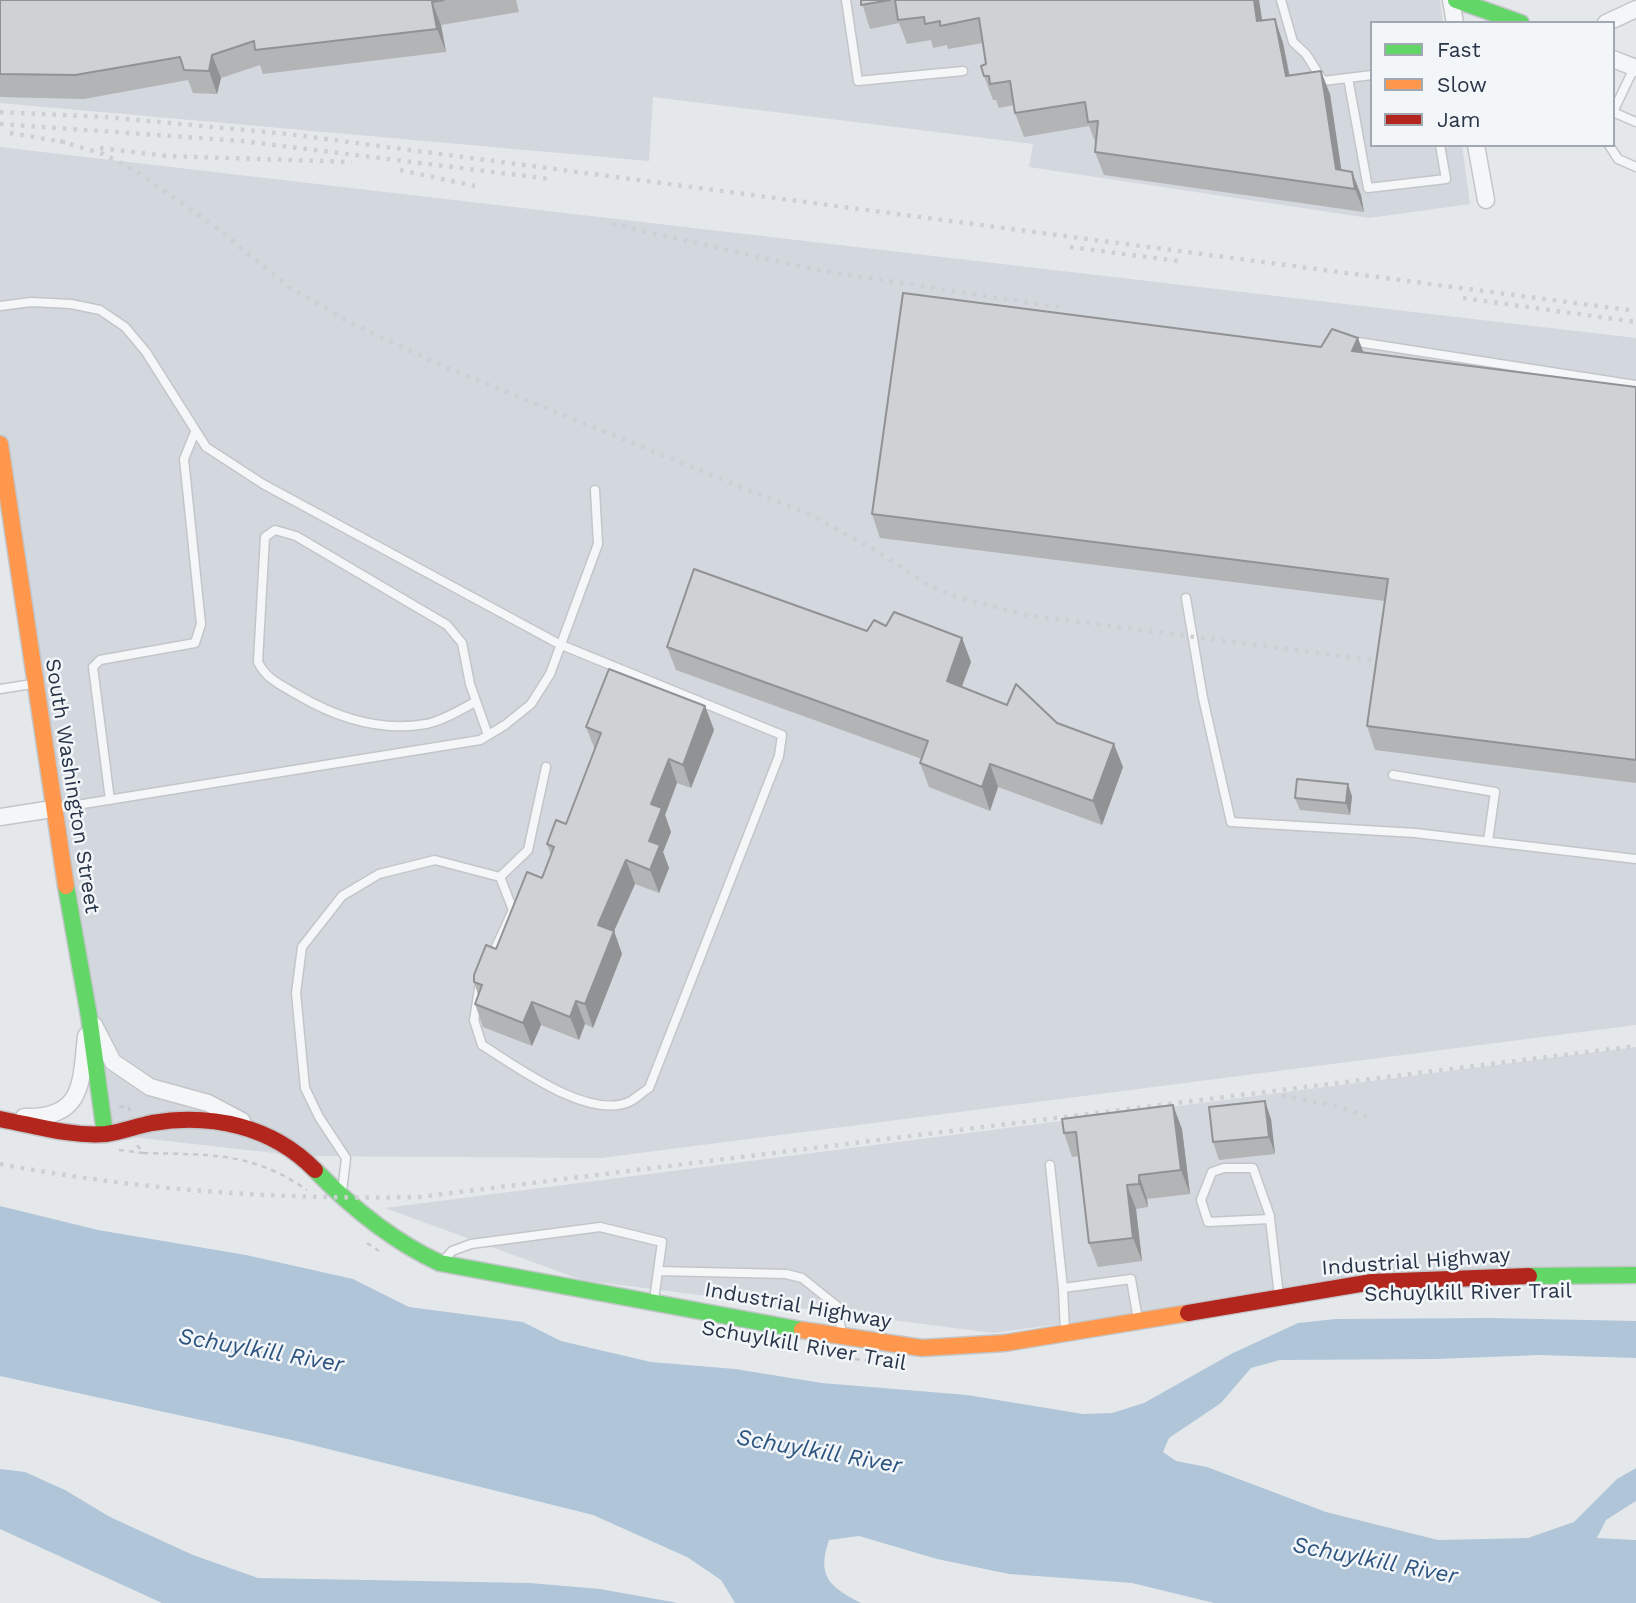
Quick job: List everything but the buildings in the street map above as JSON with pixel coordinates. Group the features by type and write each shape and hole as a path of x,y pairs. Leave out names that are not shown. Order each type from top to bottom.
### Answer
{"street":[{"path":"1455,21 1454,0 1515,21"},
{"path":"1610,21 1636,9"},
{"path":"1615,60 1635,68"},
{"path":"1476,147 1486,200"},
{"name":"South Washington Street","path":"0,444 52,809 89,1016 105,1134"},
{"path":"0,556 17,554"},
{"path":"0,817 52,809"},
{"path":"0,1117 41,1117 65,1107 79,1092 89,1016"},
{"path":"89,1016 113,1062 150,1087 208,1103 284,1144"},
{"name":"Industrial Highway","path":"0,1117 63,1131 105,1134 153,1123 196,1119 233,1123 284,1144 301,1156 341,1197 407,1248 441,1263 842,1337 922,1348 1005,1343 1372,1282 1445,1277 1636,1275"}],"lane":[{"path":"846,0 858,81 963,71"},
{"path":"1281,0 1293,42 1306,54 1323,81 1370,75"},
{"path":"1615,108 1635,68"},
{"path":"1348,78 1368,188 1446,179 1440,147"},
{"path":"1615,113 1636,122"},
{"path":"1610,147 1618,159 1636,167"},
{"path":"0,306 31,302 71,304 100,310 125,327 146,352 206,447 263,484 559,644 782,734 779,755 649,1088 629,1102 601,1105 554,1090 482,1045 474,1020 477,990 482,979"},
{"path":"1358,342 1636,385"},
{"path":"110,800 93,667 100,660 195,643 201,624 184,459 195,432"},
{"path":"52,809 480,740 531,704 550,674 597,544 595,490"},
{"path":"475,702 428,724 390,726 352,721 303,699 264,675 258,662 265,537 275,530 296,536 447,625 462,643 475,702 488,735"},
{"path":"1186,598 1203,698 1231,822 1415,833 1636,859"},
{"path":"0,688 35,683"},
{"path":"500,877 528,850 546,768"},
{"path":"1394,775 1495,792 1488,841"},
{"path":"341,1197 346,1158 310,1098 300,1054 296,993 302,947 342,896 379,874 435,859 500,877"},
{"path":"487,967 513,910 500,877"},
{"path":"1050,1165 1065,1332"},
{"path":"1270,1219 1208,1222 1201,1200 1212,1172 1224,1168 1253,1168 1270,1219 1279,1296"},
{"path":"441,1263 452,1251 471,1244 600,1227 662,1242 653,1303"},
{"path":"658,1271 786,1274 802,1278 836,1306 842,1337"},
{"path":"1063,1288 1131,1279 1138,1320"}],"path":[{"path":"137,1145 143,1153 182,1152 240,1158 275,1169 310,1192"},
{"path":"358,1235 376,1250 386,1254"},
{"name":"Schuylkill River Trail","path":"847,1357 913,1366"}],"shaded area":[{"path":"0,0 1440,0 1443,21 1370,21 1370,147 1462,147 1470,204 1369,218 1029,167 1033,144 653,97 649,161 0,103"},
{"path":"0,147 1636,338 1636,1025 601,1158 301,1156 105,1134 0,453"},
{"path":"1636,1047 1636,1275 1372,1282 993,1333 582,1280 385,1208"}],"water":[{"name":"Schuylkill River","path":"0,1206 98,1230 246,1255 353,1279 409,1307 523,1322 561,1341 651,1362 735,1369 822,1383 967,1395 1083,1414 1112,1413 1144,1403 1233,1353 1298,1323 1336,1319 1491,1318 1636,1321 1636,1358 1539,1355 1280,1360 1251,1368 1221,1403 1169,1438 1163,1452 1176,1461 1207,1467 1326,1512 1438,1540 1528,1538 1574,1522 1617,1479 1636,1468 1636,1501 1606,1520 1597,1538 1636,1540 1636,1603 1214,1603 1132,1583 1009,1574 937,1559 859,1536 829,1540 824,1563 828,1579 833,1585 861,1603 735,1603 721,1580 687,1557 593,1515 292,1440 0,1376"},
{"path":"0,1469 25,1472 65,1490 110,1517 193,1555 258,1578 530,1583 600,1589 678,1603 162,1603 0,1529"}],"railway":[{"path":"0,112 105,117 288,134 1636,311"},
{"path":"0,124 242,141 550,179"},
{"path":"10,133 69,143"},
{"path":"60,141 103,154 137,172 213,225 289,287 349,322 440,365 815,517 883,555 925,583 953,596 1026,615 1395,663"},
{"path":"100,148 166,156 352,162"},
{"path":"400,170 475,186"},
{"path":"612,224 817,270 1064,308"},
{"path":"1070,247 1178,261"},
{"path":"1463,298 1636,322"},
{"path":"0,1164 156,1187 261,1195 419,1197 1636,1046"},
{"path":"1282,1096 1334,1105 1374,1119"}],"traffic: fast":[{"path":"1456,0 1515,21"},
{"path":"66,886 89,1016 105,1134"},
{"path":"315,1170 373,1222 405,1245 440,1263 802,1330"},
{"path":"1529,1276 1636,1275"}],"traffic: slow":[{"path":"0,444 66,886"},
{"path":"802,1330 922,1348 1005,1343 1188,1313"}],"traffic: jam":[{"path":"0,1119 66,1132 93,1134 112,1133 174,1120 218,1122 260,1133 298,1155 315,1170"},
{"path":"1188,1313 1372,1282 1529,1276"}]}
